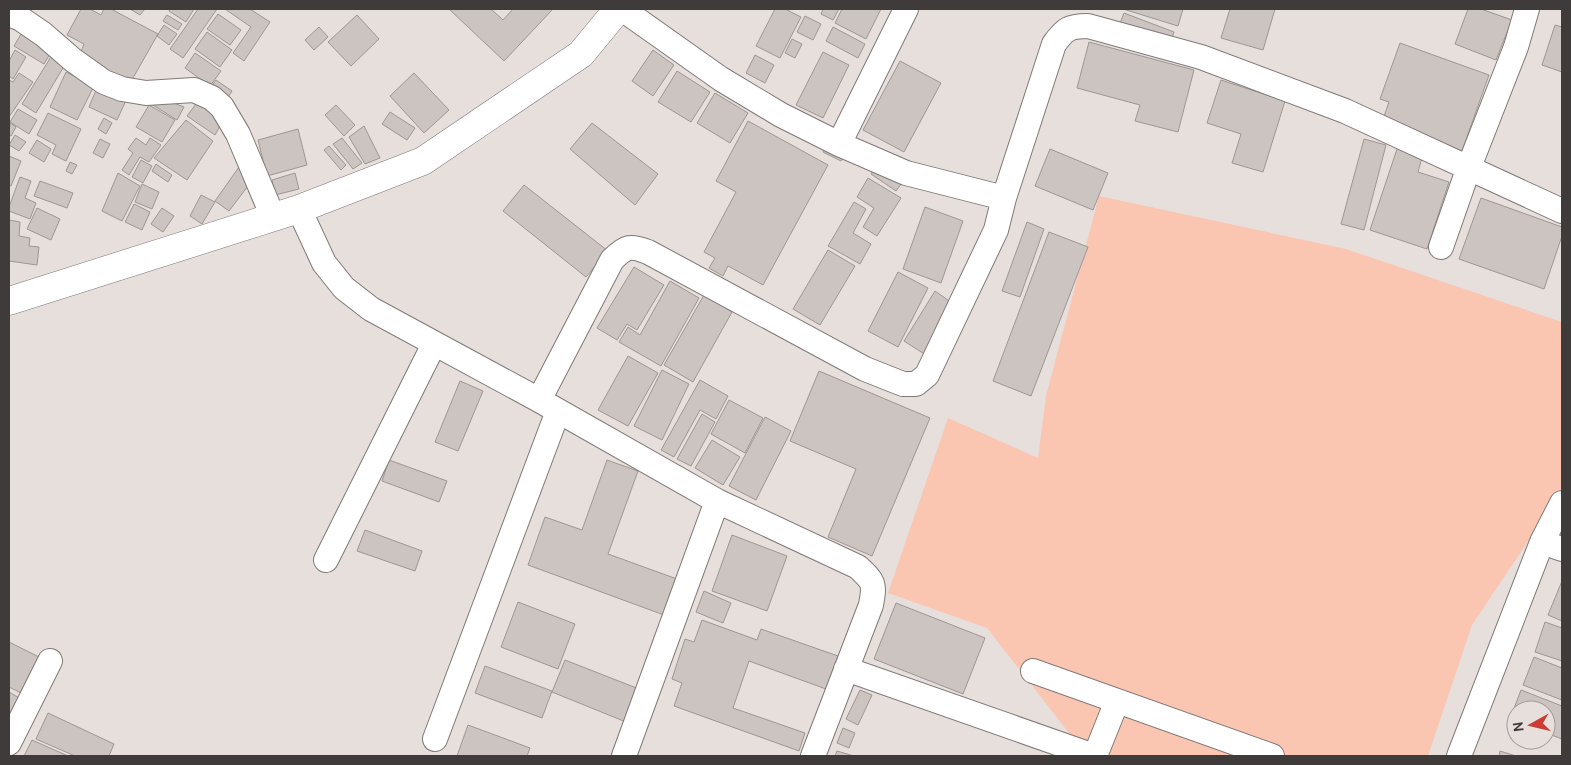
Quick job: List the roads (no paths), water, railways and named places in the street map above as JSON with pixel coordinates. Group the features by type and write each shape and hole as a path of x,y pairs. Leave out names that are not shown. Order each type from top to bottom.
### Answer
{"street":[{"path":"9,301 299,209 423,161 581,54 618,9"},
{"path":"622,9 721,79 781,115 839,144 906,173 1004,198"},
{"path":"839,144 906,9"},
{"path":"1441,247 1469,167 1516,47 1527,9"},
{"path":"9,14 43,34 73,60 104,82 122,90 146,93 194,90 212,98 222,107 238,134 273,217"},
{"path":"435,740 548,406 612,260 622,250 634,247 648,252 865,369 903,384 916,384 927,375 996,230 1004,198 1054,44 1062,32 1073,26 1088,26 1201,58 1345,111 1562,211"},
{"path":"299,209 324,263 344,288 371,309 716,501 858,567 871,579 874,590 871,605 813,756"},
{"path":"326,560 434,344"},
{"path":"624,756 716,501"},
{"path":"1459,756 1552,545 1562,503"},
{"path":"9,744 50,660"},
{"path":"846,669 1095,756 1116,701"},
{"path":"1032,671 1272,756"}]}
